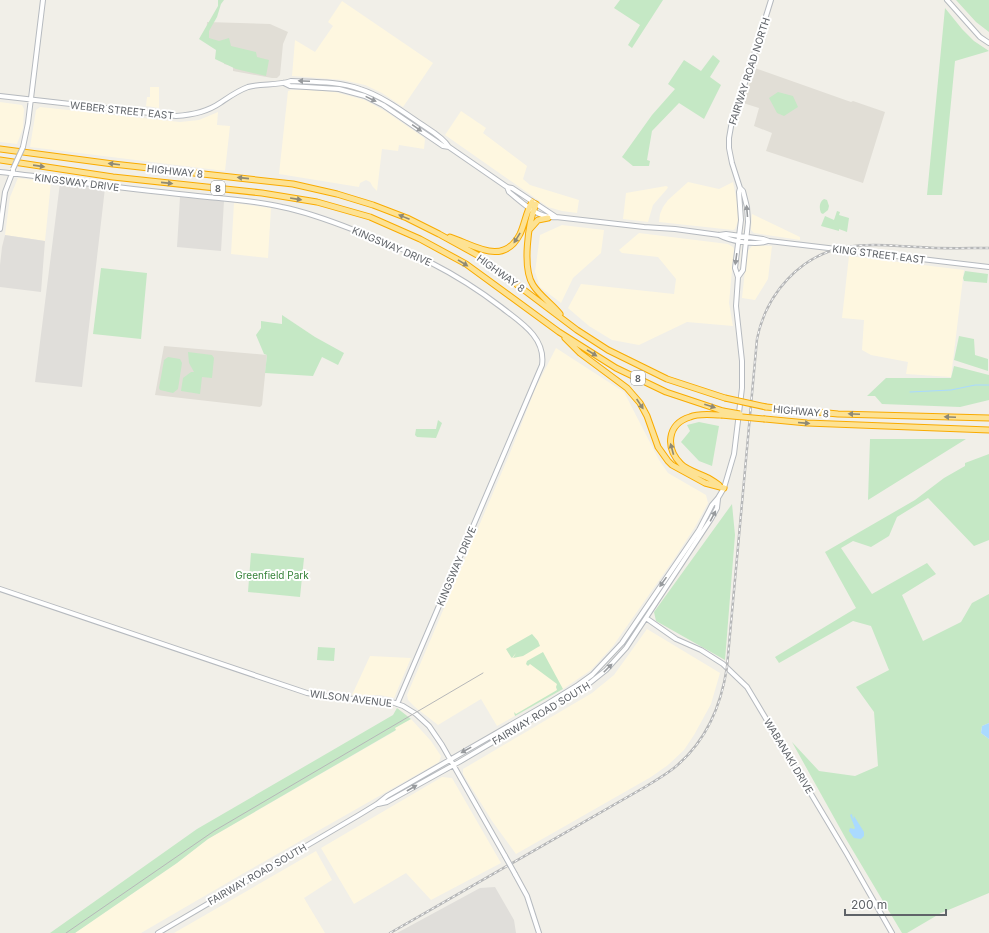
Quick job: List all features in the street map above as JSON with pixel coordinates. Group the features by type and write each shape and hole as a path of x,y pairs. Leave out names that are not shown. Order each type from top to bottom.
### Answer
{"highway":[{"name":"HIGHWAY 8","path":"0,150 293,184 337,194 373,205 407,218 478,256 564,320 608,350 667,379 725,398 766,407 838,414 989,418"},
{"name":"HIGHWAY 8","path":"0,160 113,177 262,193 317,202 370,217 420,239 466,264 559,332 616,368 666,392 722,413 807,423 989,430"},
{"path":"439,234 487,251 502,251 508,248 516,240 534,203"},
{"path":"531,209 526,261 528,276 534,287 556,309 564,320"},
{"path":"530,230 538,220 548,218"},
{"path":"559,332 580,353 627,388 640,403 647,416 658,447 672,465 705,483 724,488"},
{"path":"722,413 690,416 680,421 674,429 670,439 671,449 675,457 683,465 724,488"}],"main road":[{"path":"0,229 3,201 23,147 27,130 43,0"},
{"name":"FAIRWAY ROAD NORTH","path":"747,239 747,207 743,191 740,188 732,163 729,138 732,121 772,0"},
{"path":"947,0 976,32 989,43"},
{"name":"WEBER STREET EAST","path":"0,96 163,115 184,116 206,110 233,94 264,84 284,83 290,81 323,82 349,86 365,90 380,97 410,116 446,142 449,147 507,187 512,188 534,203"},
{"name":"KINGSWAY DRIVE","path":"0,172 13,171 108,186 269,204 308,214 382,240 433,263 482,293 535,336 543,355 542,365 397,704"},
{"path":"507,187 509,192 531,209 548,218"},
{"name":"FAIRWAY ROAD NORTH","path":"739,241 741,215 740,188"},
{"name":"KING STREET EAST","path":"534,203 556,217"},
{"name":"KING STREET EAST","path":"548,218 556,217 638,227 675,229 719,235 726,234 739,236 762,243 769,241 989,267"},
{"name":"KING STREET EAST","path":"719,235 725,239 739,241 747,239"},
{"name":"FAIRWAY ROAD SOUTH","path":"738,277 743,270 747,239"},
{"name":"FAIRWAY ROAD SOUTH","path":"158,933 377,804 387,796 578,685 599,668 622,643 699,530 712,505 724,488 734,454 742,388 742,361 736,315 738,277 735,268 739,241"},
{"name":"FAIRWAY ROAD SOUTH","path":"377,804 386,802 453,765 589,685 626,648 711,519 717,508 718,498"},
{"name":"WILSON AVENUE","path":"0,589 307,693 337,698 384,700 397,704 414,713 429,726 440,741 515,874 526,896 539,933"},
{"name":"WABANAKI DRIVE","path":"646,618 672,637 701,650 723,664 747,687 847,854 892,933"}],"shaded area":[{"path":"342,1 433,63 403,107 382,93 365,85 343,80 292,76 295,40 315,52 333,26 328,22"},
{"path":"207,22 270,24 288,32 283,44 280,75 277,78 272,78 233,71 233,66 224,64 225,44 206,42"},
{"path":"755,68 851,102 853,101 885,112 863,183 766,151 772,133 754,126 759,108 743,103"},
{"path":"150,87 159,87 159,108 146,106 147,97 150,97"},
{"path":"288,91 335,92 365,100 385,111 423,137 425,139 424,149 399,145 398,151 382,149 377,191 370,182 366,180 360,183 359,187 279,174"},
{"path":"0,102 22,105 24,109 23,128 17,144 0,142"},
{"path":"40,107 180,122 199,120 218,112 217,125 230,126 225,171 30,147 36,110"},
{"path":"461,111 486,128 483,133 527,166 523,179 530,185 579,200 577,213 548,207 445,135"},
{"path":"18,178 51,182 45,241 5,235 10,197"},
{"path":"688,182 719,189 733,182 738,207 738,222 735,229 659,222 660,214 668,200"},
{"path":"60,183 105,188 82,387 35,382"},
{"path":"666,186 668,187 667,189 653,205 648,222 623,219 626,193"},
{"path":"180,197 224,201 221,251 177,247"},
{"path":"234,203 271,208 268,258 231,254"},
{"path":"752,214 800,237 800,240 754,233 751,230"},
{"path":"562,225 604,230 601,253 573,278 561,303 540,287 535,272 540,235"},
{"path":"639,233 728,244 733,247 729,303 733,326 687,322 639,345 612,340 589,326 568,308 581,284 674,294 676,279 658,257 622,253 619,250"},
{"path":"5,235 45,241 41,292 0,287 0,265"},
{"path":"752,246 772,246 768,279 755,300 742,298 747,252"},
{"path":"849,256 964,270 951,377 906,374 908,362 871,355 862,350 864,320 842,318"},
{"path":"164,346 267,355 262,405 260,407 155,395"},
{"path":"556,348 624,392 659,460 668,473 706,495 708,503 695,527 674,559 613,646 591,670 563,689 497,726 481,699 438,725 415,707 408,700 407,695 510,453 536,387"},
{"path":"647,629 720,673 711,704 694,735 684,750 668,765 651,777 516,854 492,821 463,774 463,769 592,693 614,675"},
{"path":"370,656 411,658 394,698 380,695 352,695"},
{"path":"411,719 431,741 441,756 439,762 141,933 75,933 177,863 208,839 395,731 394,728"},
{"path":"442,777 452,778 501,863 431,900 406,873 354,904 321,848"},
{"path":"316,851 332,880 304,898 325,933 174,933"},
{"path":"495,887 514,920 516,933 397,933 480,888"}],"green space":[{"path":"218,0 224,0 209,31 209,38 219,41 229,38 231,46 256,52 257,57 269,60 266,76 236,69 215,59 216,50 199,39 218,6"},
{"path":"620,0 663,0 632,48 628,45 640,25 614,8"},
{"path":"956,0 989,0 989,32 976,22"},
{"path":"945,8 974,41 989,51 955,61 942,195 927,195"},
{"path":"713,55 720,61 710,77 721,85 704,119 679,103 652,131 647,160 650,161 649,166 633,166 622,157 652,115 675,89 668,84 684,60 701,71"},
{"path":"778,92 793,96 798,107 784,116 777,113 769,98"},
{"path":"824,199 827,200 829,206 828,210 823,214 821,213 820,205"},
{"path":"837,211 840,212 839,215 849,218 847,232 821,226 825,216 834,220"},
{"path":"101,268 147,273 141,339 93,334"},
{"path":"965,271 988,274 987,283 964,281 963,278"},
{"path":"282,315 315,337 344,353 338,365 322,357 313,376 265,373 267,355 264,354 256,335 261,328 261,321 282,324"},
{"path":"959,336 974,339 975,355 988,359 988,371 954,360"},
{"path":"188,352 212,355 214,358 212,378 202,377 200,394 181,391 183,378 191,372 194,372 189,363"},
{"path":"168,357 180,359 182,363 178,389 173,393 160,390 159,388 164,360"},
{"path":"954,366 989,375 989,400 960,407 882,404 875,396 867,396 886,378 951,378"},
{"path":"438,420 442,423 436,438 417,437 415,435 416,429 436,429"},
{"path":"699,422 719,426 712,466 699,461 681,442 690,431 687,425"},
{"path":"870,439 966,439 868,500"},
{"path":"989,454 989,540 974,546 928,498 897,517 889,536 871,547 853,541 841,548 872,594 927,563 936,574 902,595 923,641 961,622 972,603 989,594 989,723 982,726 981,733 989,739 989,893 941,913 907,933 902,933 846,839 792,742 819,771 855,776 878,766 874,712 856,687 889,670 871,626 853,621 779,663 775,657 856,608 825,552 915,500 944,478 965,466 965,463"},
{"path":"732,504 735,535 725,660 656,621 654,612"},
{"name":"Greenfield Park","path":"251,553 304,558 300,597 248,592"},
{"path":"532,634 540,646 523,656 513,658 516,653 512,658 506,649"},
{"path":"318,647 335,648 334,661 317,660"},
{"path":"543,652 563,689 515,716 514,712 516,714 557,690 557,684 530,664 528,666 526,664 527,661"},
{"path":"397,708 411,719 395,728 396,730 208,839 177,863 75,933 50,933 197,829 393,715"}],"water":[{"path":"989,723 989,739 981,733 982,726"},
{"path":"852,814 853,820 854,816 864,832 864,836 861,839 854,838 849,831 850,828 855,828 850,815"}],"waterway":[{"path":"910,392 951,390 975,385 989,385"}],"tram line":[{"path":"66,933 214,831 483,673"}],"railway":[{"path":"390,933 660,778 685,758 703,735 710,723 721,696 727,667 757,339 768,307 777,292 788,279 814,258 829,251 846,247 873,245 936,248 989,248"}]}
